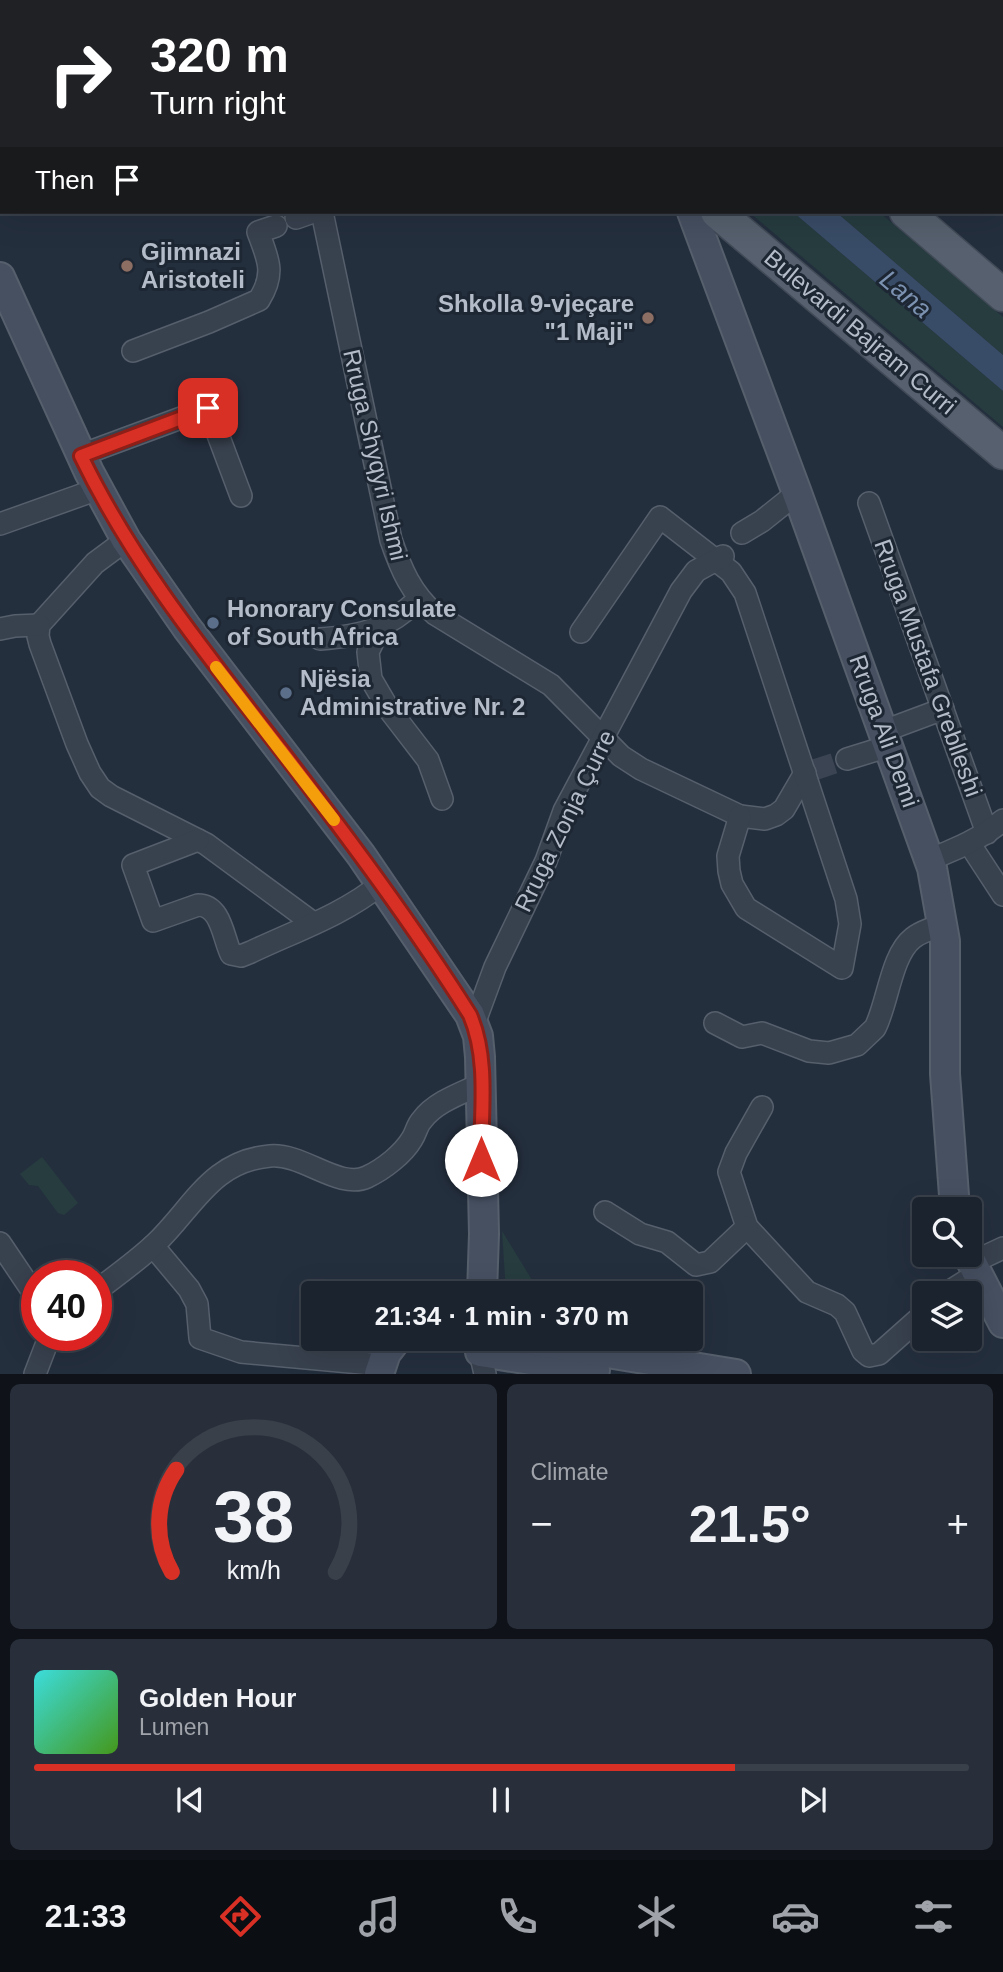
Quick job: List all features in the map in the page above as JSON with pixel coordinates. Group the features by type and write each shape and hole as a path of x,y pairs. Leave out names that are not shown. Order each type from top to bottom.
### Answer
{"main road":[{"name":"Bulevardi Bajram Curri","path":"719,214 1003,453"},
{"path":"908,214 1003,295"}],"street":[{"name":"Rruga Shyqyri Ishmi","path":"322,214 391,540 408,584 419,599 435,614 551,685 621,756 641,769 740,816 765,819 776,815 785,808 810,772"},
{"name":"Rruga Ali Demi","path":"693,214 887,738 929,860 944,925 945,1074 954,1197"},
{"path":"134,351 259,300 270,276 269,263 258,232 276,226"},
{"path":"716,272 728,253 747,237"},
{"path":"0,277 81,456 126,540 187,628 381,884 462,1002 474,1024 480,1051 483,1281"},
{"path":"81,456 208,408 241,496"},
{"path":"0,524 98,489"},
{"path":"742,533 797,493"},
{"name":"Rruga Mustafa Greblleshi","path":"869,503 986,832 1003,895"},
{"path":"581,632 660,517 720,558 731,572 745,593 810,772 846,899 850,924 842,968 753,913 742,902 732,884 728,856 740,816"},
{"path":"126,540 95,564 39,625 40,644 90,773 103,790 198,840 313,923"},
{"name":"Rruga Zonja Çurre","path":"474,1024 495,967 546,861 564,811 681,590 696,571 720,558"},
{"path":"320,639 348,637 379,629 396,620 419,599"},
{"path":"0,629 39,625"},
{"path":"379,629 368,652 372,679 388,708 428,760 442,799"},
{"path":"847,760 943,709"},
{"path":"929,860 986,832"},
{"path":"198,840 133,865 153,921 205,905 214,910 231,954 236,956 251,952 355,904 381,884"},
{"path":"715,1023 742,1037 762,1033 819,1053 851,1048 875,1028 901,953 909,942 921,933 944,925"},
{"path":"112,1278 153,1245 205,1187 231,1167 264,1157 279,1156 304,1162 348,1180 364,1178 380,1169 404,1149 413,1139 424,1117 449,1099 481,1084"},
{"path":"762,1107 736,1153 729,1172 747,1227 807,1292 837,1305 845,1312 863,1351 869,1356 879,1354 912,1325"},
{"path":"604,1212 640,1234 667,1242 696,1265 710,1262 747,1227"},
{"path":"0,1243 21,1274"},
{"path":"153,1245 189,1289 197,1304 200,1338 241,1352 380,1369 388,1351"},
{"path":"982,1259 1003,1248"},
{"path":"957,1281 969,1267"},
{"path":"974,1267 1003,1323"},
{"path":"35,1374 44,1351"},
{"path":"595,1351 736,1374"},
{"path":"481,1355 615,1374"}],"green space":[{"path":"751,214 795,214 1003,391 1003,427"},
{"path":"838,214 881,214 1003,317 1003,355"},
{"path":"42,1157 78,1203 64,1215 58,1213 38,1186 29,1185 20,1174"},
{"path":"502,1231 533,1281 505,1281"}],"water":[{"name":"Lana","path":"795,214 838,214 1003,355 1003,391"}],"tunnel":[{"path":"814,770 847,759"}],"slow traffic":[{"path":"216,667 334,820"}],"place":[{"name":"Gjimnazi Aristoteli","path":"127,266"},
{"name":"Shkolla 9-vjeçare \"1 Maji\"","path":"648,318"},
{"name":"Honorary Consulate of South Africa","path":"213,623"},
{"name":"Njësia Administrative Nr. 2","path":"286,693"}],"route":[{"path":"208,408 81,456 110,514 147,572 354,846 470,1015 480,1051 481,1160"}]}
